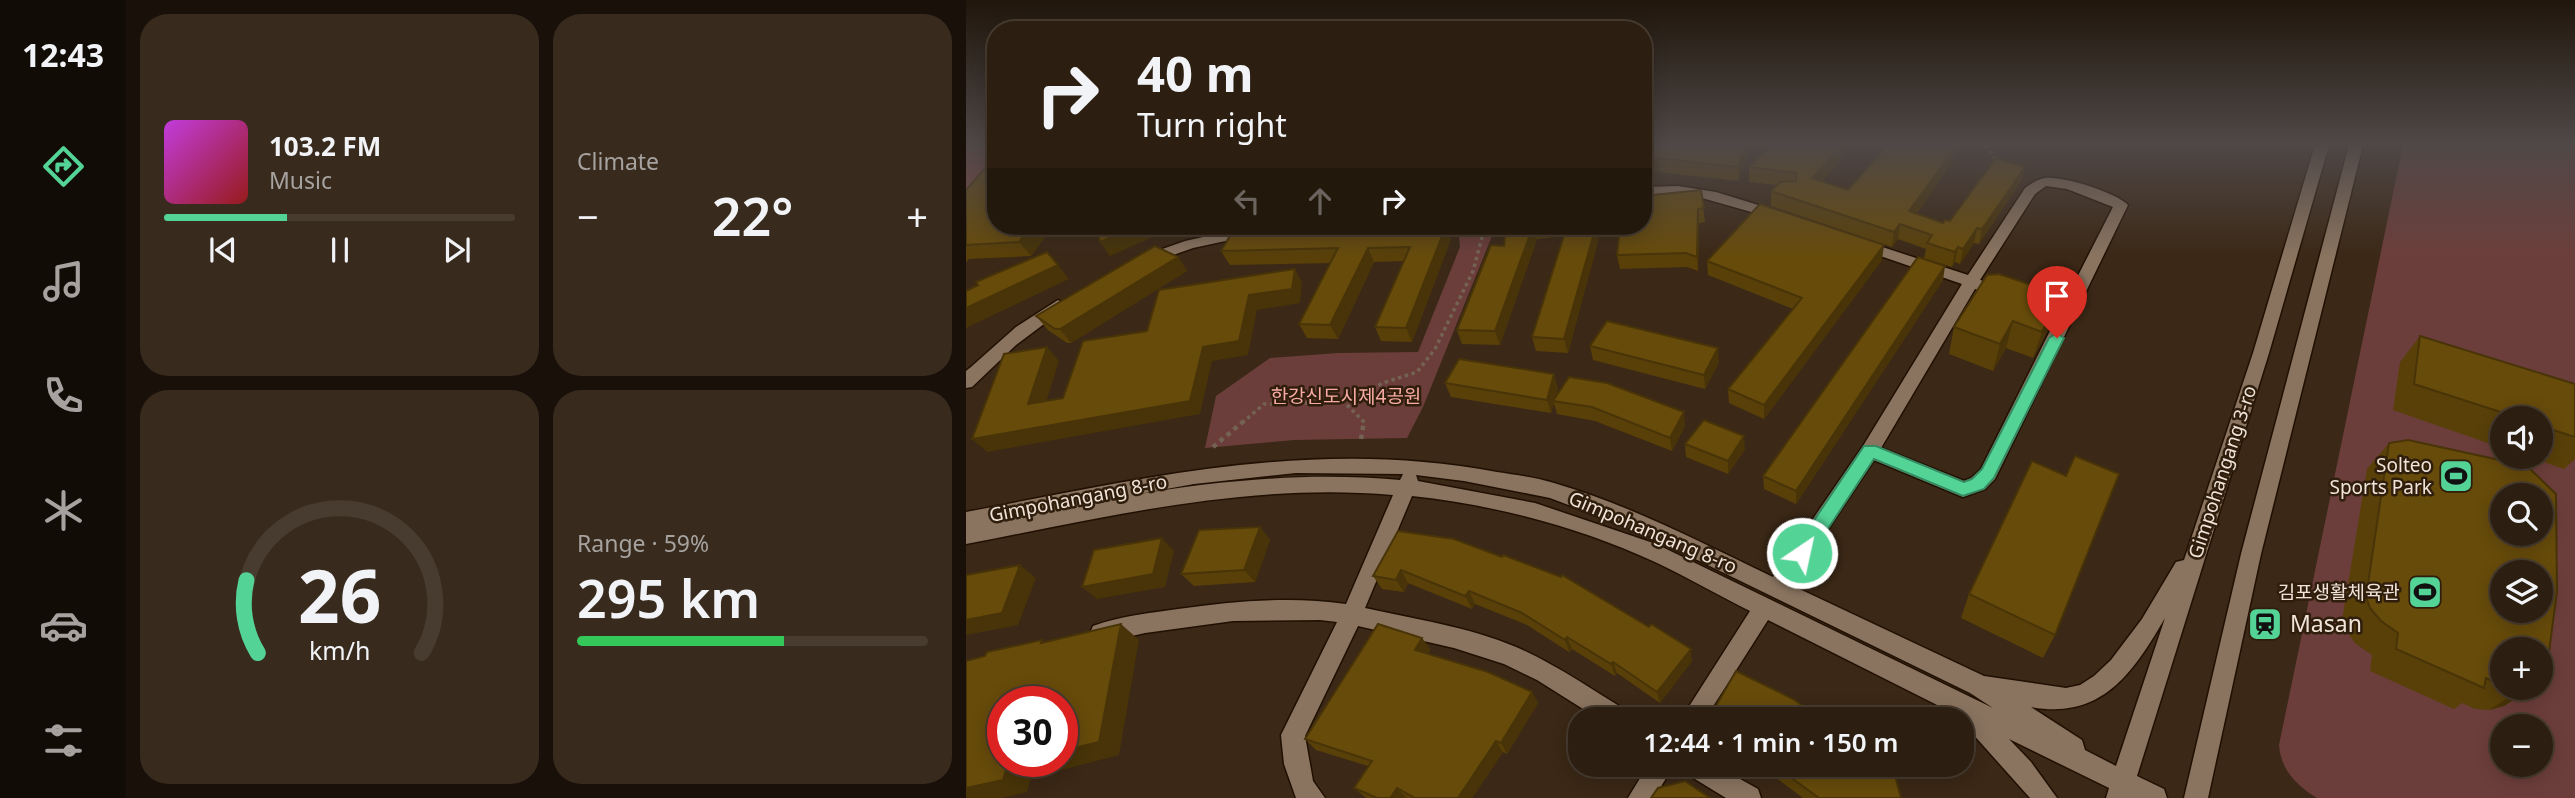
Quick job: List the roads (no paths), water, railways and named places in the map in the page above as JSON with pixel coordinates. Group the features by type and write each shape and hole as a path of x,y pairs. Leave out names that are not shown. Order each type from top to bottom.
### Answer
{"street":[{"path":"1779,587 1870,451 1971,282 2030,191 2042,182"},
{"path":"1870,451 1963,489 1978,484 1988,474 2121,205 2055,182"},
{"name":"Gimpohangang 3-ro","path":"2120,790 2261,353 2311,182"},
{"path":"2196,798 2251,554 2346,182"},
{"path":"1652,190 1707,192 1790,220"},
{"path":"1128,268 1190,244 1230,235"},
{"path":"1841,237 2068,315"},
{"path":"966,382 989,357 1027,325 1069,298"},
{"name":"Gimpohangang 8-ro","path":"966,520 1194,476 1296,466 1414,467 1464,473 1552,490 1649,527 1779,587 1978,685 2120,790"},
{"path":"1313,798 1303,788 1296,764 1293,735 1352,615 1414,467"},
{"name":"Gimpohangang 8-ro","path":"966,537 1192,493 1256,485 1337,484 1452,493 1572,522 1650,550 1959,705 2120,790 2155,798"},
{"path":"1978,685 2069,699 2088,694 2106,680 2134,647 2198,544"},
{"path":"1700,707 1765,608"},
{"path":"1081,637 1145,623 1233,611 1320,610 1454,638 1509,655 1545,673 1600,707"},
{"path":"1959,705 2023,770 2045,798"},
{"path":"1640,798 1654,777"},
{"path":"1713,777 1749,798"}],"place":[{"name":"Solteo Sports Park","path":"2456,476"},
{"name":"김포생활체육관","path":"2425,592"},
{"name":"Masan","path":"2265,624"}],"park label":[{"name":"한강신도시제4공원","path":"1346,396"}]}
